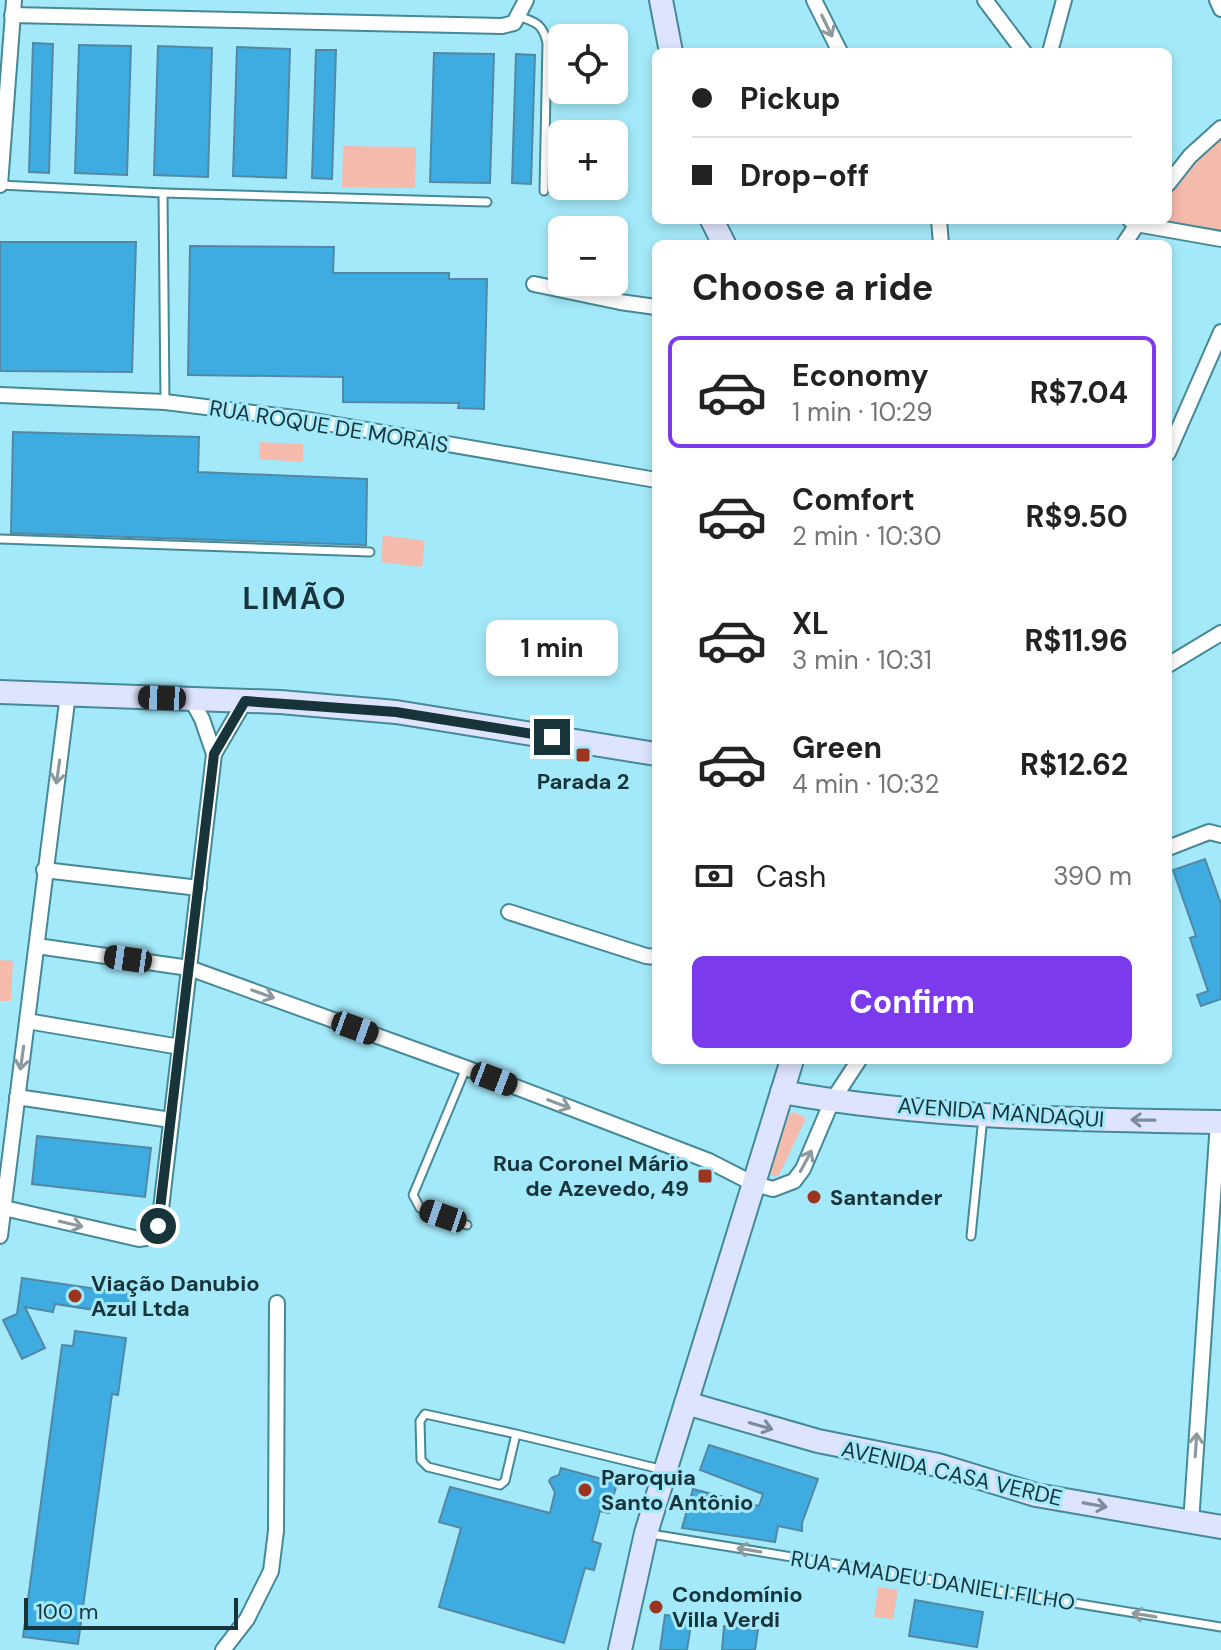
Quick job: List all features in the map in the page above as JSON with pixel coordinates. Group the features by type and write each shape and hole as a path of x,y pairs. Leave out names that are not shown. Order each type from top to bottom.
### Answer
{"main road":[{"path":"661,0 670,48"},
{"path":"0,692 245,701 396,712 652,753"},
{"path":"620,1650 646,1533 791,1064"},
{"name":"AVENIDA MANDAQUI","path":"782,1092 832,1101 983,1114 1220,1122"},
{"name":"AVENIDA CASA VERDE","path":"686,1403 818,1441 938,1465 1036,1495 1221,1527"}],"street":[{"path":"0,185 4,78 13,8 502,26 514,23 526,0"},
{"path":"814,0 838,48"},
{"path":"985,0 1021,48"},
{"path":"1051,48 1064,0"},
{"path":"1217,0 1221,9"},
{"path":"1172,179 1190,156 1221,128"},
{"path":"1149,224 1221,239"},
{"path":"534,284 652,306"},
{"path":"1172,444 1221,332"},
{"name":"RUA ROQUE DE MORAIS","path":"0,395 165,402 303,419 652,479"},
{"path":"1172,663 1221,633"},
{"path":"0,1236 68,694"},
{"path":"191,699 202,719 214,754"},
{"path":"2,1208 139,1239 149,1239 155,1234 214,754 245,701"},
{"path":"1172,847 1217,831"},
{"path":"44,870 199,888"},
{"path":"509,912 652,957"},
{"path":"37,946 189,968 466,1068 709,1161 754,1184 773,1189 794,1181 803,1169 832,1101 856,1064"},
{"path":"27,1021 180,1047"},
{"path":"17,1097 171,1120"},
{"path":"1191,1523 1220,1122"},
{"path":"223,1650 254,1606 271,1571 276,1531 277,1303"}],"lane":[{"path":"518,16 540,23 547,43 544,191"},
{"path":"0,185 487,202"},
{"path":"163,193 165,402"},
{"path":"0,539 370,552"},
{"path":"466,1068 413,1195 420,1208 467,1225"},
{"path":"971,1236 983,1114"},
{"path":"516,1434 505,1481 500,1485 428,1467 421,1460 420,1421 425,1414 516,1434 666,1471"},
{"name":"RUA AMADEU DANIELI FILHO","path":"646,1533 1221,1627"}],"shaded area":[{"path":"1221,137 1221,235 1172,222 1172,193 1197,159"},
{"path":"343,146 416,147 415,188 342,187"},
{"path":"260,442 303,444 303,462 259,459"},
{"path":"383,535 425,541 422,567 381,562"},
{"path":"0,960 13,961 11,1001 0,1001"},
{"path":"794,1112 806,1118 780,1173 771,1176 789,1114"},
{"path":"878,1587 898,1590 893,1619 874,1617"}],"building":[{"path":"33,43 53,44 49,173 29,172"},
{"path":"79,45 131,46 127,175 75,173"},
{"path":"158,46 212,48 208,177 154,175"},
{"path":"237,47 290,49 286,178 233,176"},
{"path":"316,50 336,50 332,179 312,178"},
{"path":"434,53 494,54 490,183 430,182"},
{"path":"516,54 535,55 531,184 512,183"},
{"path":"0,242 136,242 132,372 0,371"},
{"path":"190,246 334,247 333,273 449,273 449,279 487,279 484,409 458,408 459,403 343,402 343,377 188,375"},
{"path":"13,432 199,437 198,472 367,479 366,545 11,533"},
{"path":"1205,859 1221,904 1221,999 1201,1006 1197,995 1208,991 1190,938 1196,936 1173,870"},
{"path":"37,1136 151,1148 145,1197 32,1184"},
{"name":"Viação Danubio Azul Ltda","path":"22,1278 131,1294 127,1315 55,1304 53,1312 25,1307 45,1348 22,1359 3,1320 17,1314"},
{"path":"75,1331 126,1338 118,1395 112,1394 78,1644 23,1637 62,1345 73,1346"},
{"path":"709,1445 818,1479 802,1531 778,1526 775,1542 682,1528 693,1489 759,1506 763,1494 700,1470"},
{"path":"561,1468 617,1483 609,1513 600,1511 592,1541 601,1544 594,1570 585,1568 564,1643 439,1607 461,1528 439,1522 450,1487 550,1513 555,1492 549,1481 559,1475"},
{"path":"915,1600 983,1612 977,1647 909,1636"},
{"path":"665,1615 692,1618 687,1650 660,1650"},
{"path":"724,1626 758,1630 755,1650 722,1650"}],"place":[{"name":"Parada 2","path":"583,755"},
{"name":"Rua Coronel Mário de Azevedo, 49","path":"705,1176"},
{"name":"Santander","path":"814,1197"},
{"name":"Viação Danubio Azul Ltda","path":"75,1296"},
{"name":"Paroquia Santo Antônio","path":"585,1490"},
{"name":"Condomínio Villa Verdi","path":"656,1607"}],"district":[{"name":"LIMÃO","path":"295,599"}],"route":[{"path":"158,1226 214,754 245,701 396,712 552,737"}]}
